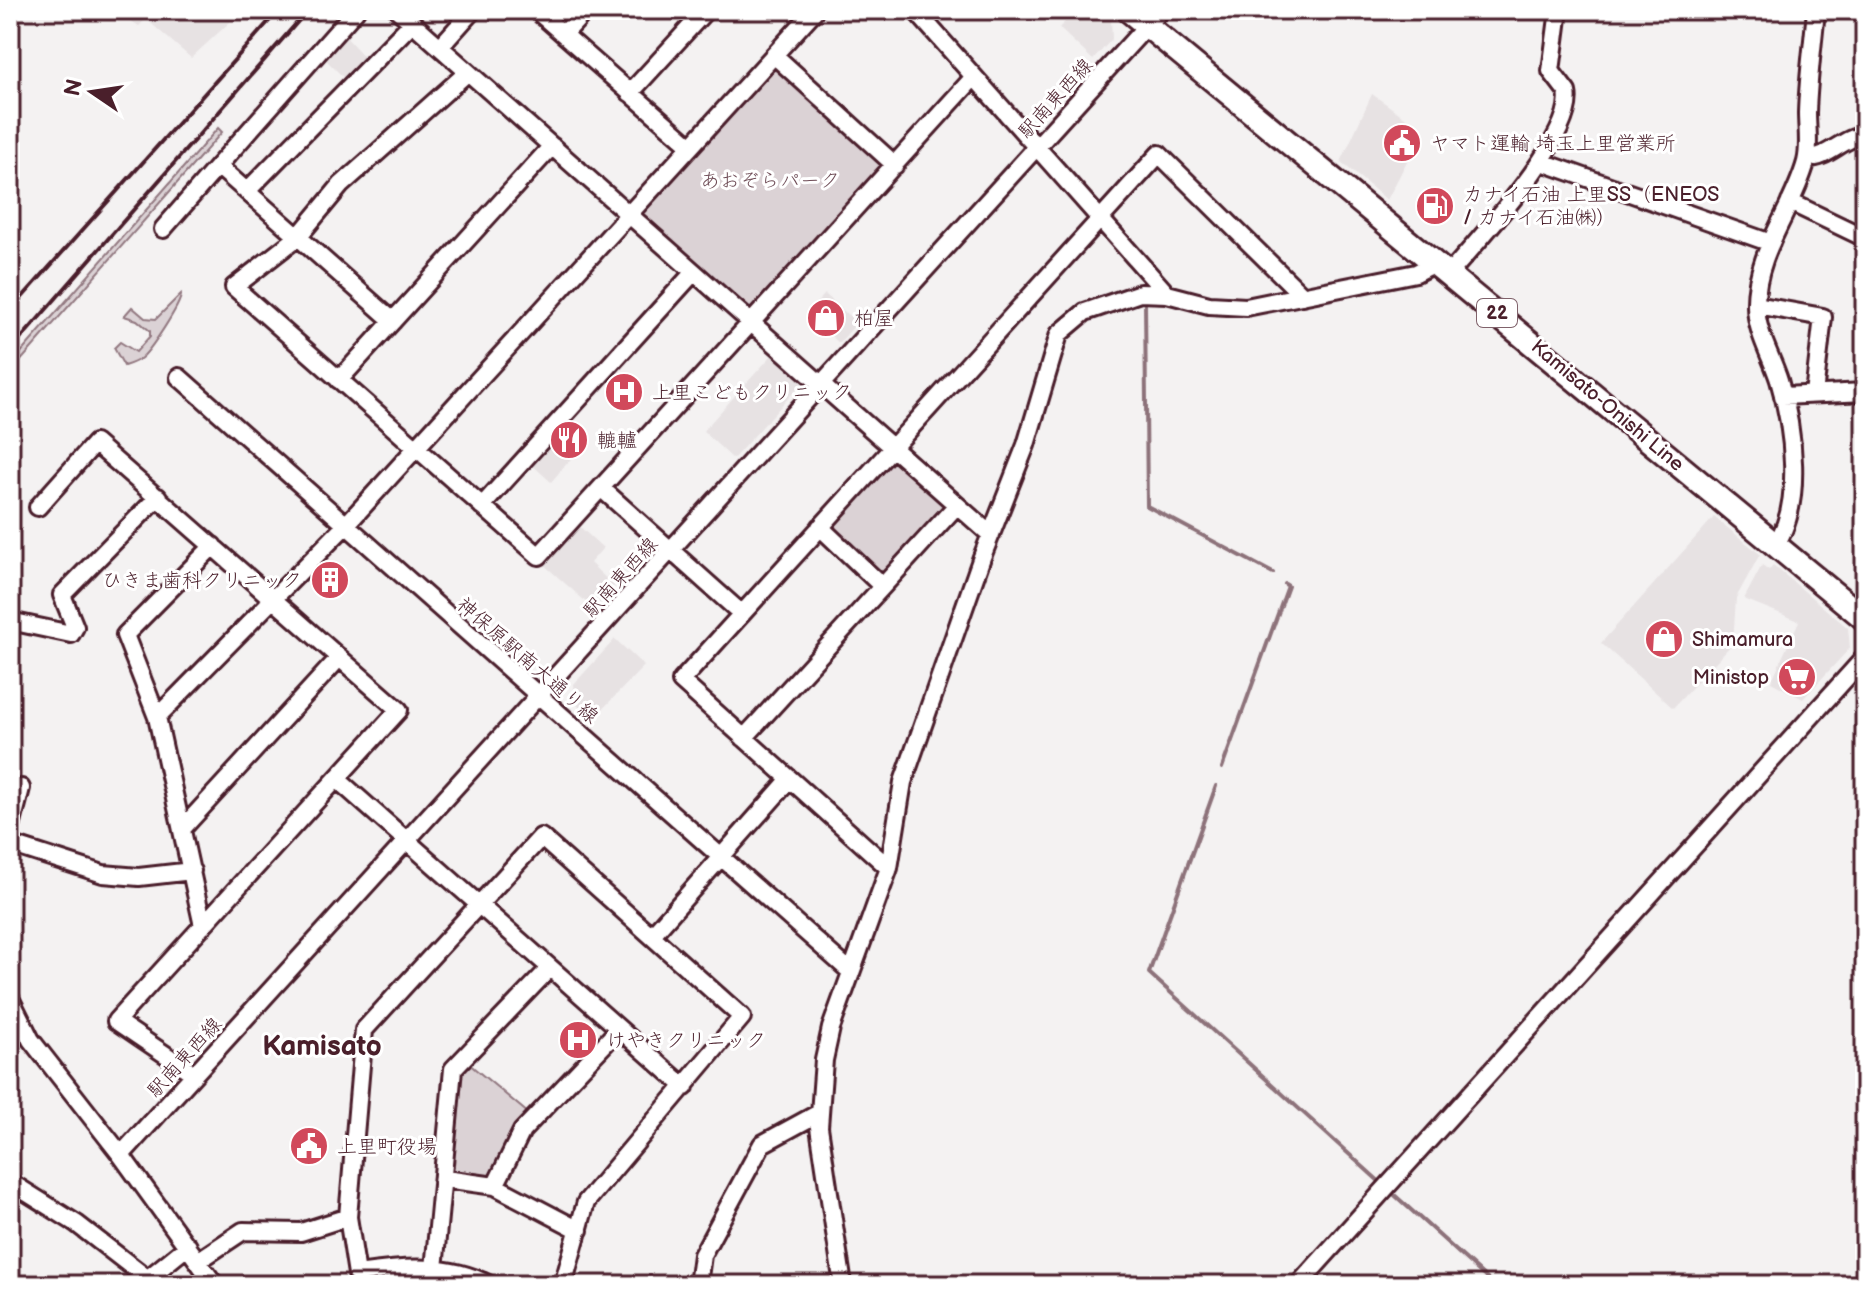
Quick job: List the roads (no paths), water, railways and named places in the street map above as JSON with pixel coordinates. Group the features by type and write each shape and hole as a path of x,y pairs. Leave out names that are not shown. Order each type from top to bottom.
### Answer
{"main road":[{"name":"Kamisato-Onishi Line","path":"1128,10 1154,18 1442,268 1865,619"}],"street":[{"path":"163,229 356,10"},
{"path":"398,10 991,535"},
{"path":"440,47 473,10"},
{"path":"536,10 691,146"},
{"path":"564,34 586,10"},
{"path":"630,93 706,10"},
{"path":"157,717 417,449 815,10"},
{"path":"915,10 1167,294"},
{"path":"843,1285 819,1113 831,1028 889,868 903,782 1026,445 1059,334 1085,312 1120,297 1140,293 1167,294 1226,307 1303,296 1442,268 1542,162 1569,100 1567,92 1551,71 1559,10"},
{"path":"1775,545 1786,529 1794,492 1783,396 1760,329 1756,305 1759,280 1771,243 1807,158 1816,10"},
{"name":"駅南東西線","path":"121,1155 1154,18"},
{"path":"247,191 412,23"},
{"path":"774,55 895,165"},
{"path":"468,72 341,185 298,237 234,287 539,556 974,77"},
{"path":"1807,158 1819,157 1852,138 1865,136"},
{"path":"339,380 552,146"},
{"path":"889,868 681,681 1159,154 1303,296"},
{"path":"1542,162 1771,243"},
{"path":"218,166 393,321"},
{"path":"1790,202 1865,238"},
{"path":"482,506 694,272"},
{"path":"1756,305 1823,317 1814,394"},
{"name":"神保原駅南大通り線","path":"179,377 851,972"},
{"path":"1783,396 1865,392"},
{"path":"38,507 95,443 399,710 116,1021 194,1074"},
{"path":"601,488 742,614"},
{"path":"10,621 71,634 75,627 62,595 158,497"},
{"path":"744,738 957,505"},
{"path":"820,527 882,586"},
{"path":"203,926 157,717 125,635 213,546"},
{"path":"1298,1285 1865,657"},
{"path":"182,829 339,658"},
{"path":"337,779 685,1087"},
{"path":"652,935 790,779"},
{"path":"10,831 21,788"},
{"path":"490,1285 470,1275 434,1269 399,1268 357,1274 348,1217 364,1030 541,837 742,1017 586,1202 563,1285"},
{"path":"10,844 103,874 139,877 192,871"},
{"path":"434,1269 445,1179 453,1069 549,969"},
{"path":"10,998 31,1040 121,1155 215,1285"},
{"path":"495,1186 522,1131 618,1030"},
{"path":"698,1285 702,1255 762,1144 819,1113"},
{"path":"445,1179 495,1186 579,1230"},
{"path":"10,1182 77,1224 144,1282 188,1246"},
{"path":"198,1261 243,1231 301,1232 348,1217"}],"waterway":[{"path":"903,10 961,75"},
{"path":"976,92 1017,138"},
{"path":"1046,170 1087,217"},
{"path":"1102,233 1144,282"},
{"path":"1145,302 1147,506 1273,573"},
{"path":"1222,768 1288,586 1285,584"},
{"path":"1216,786 1149,973 1382,1184"},
{"path":"1389,1190 1494,1285"}],"railway":[{"path":"10,311 279,10"},
{"path":"10,351 308,10"}],"place":[{"name":"ヤマト運輸 埼玉上里営業所","path":"1402,143"},
{"name":"カナイ石油 上里SS（ENEOS / カナイ石油㈱）","path":"1435,206"},
{"name":"柏屋","path":"826,318"},
{"name":"上里こどもクリニック","path":"624,392"},
{"name":"轆轤","path":"569,440"},
{"name":"ひきま歯科クリニック","path":"330,580"},
{"name":"Shimamura","path":"1664,639"},
{"name":"Ministop","path":"1797,677"},
{"name":"けやきクリニック","path":"578,1040"},
{"name":"上里町役場","path":"309,1146"}],"district":[{"name":"Kamisato","path":"322,1045"}],"park label":[{"name":"あおぞらパーク","path":"770,180"}]}
